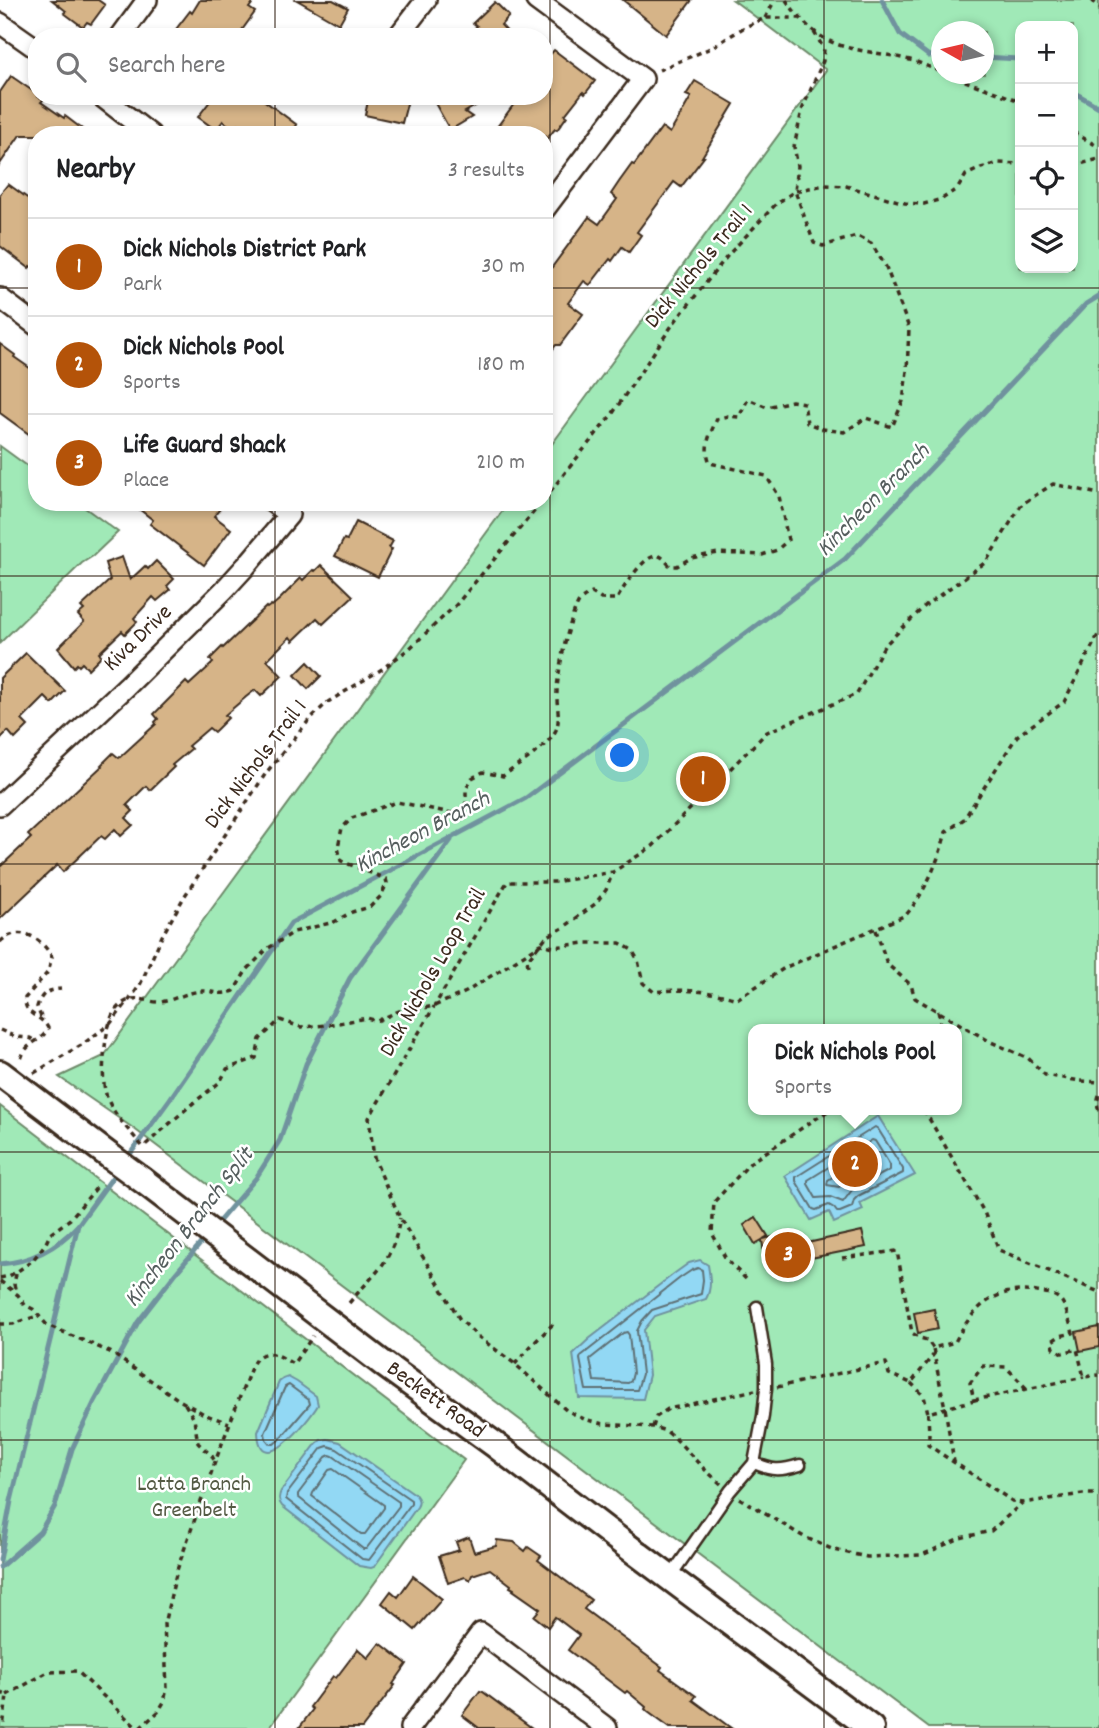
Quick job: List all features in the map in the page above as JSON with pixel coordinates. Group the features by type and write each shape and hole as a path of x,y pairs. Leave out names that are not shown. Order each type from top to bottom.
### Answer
{"street":[{"path":"127,28 147,0"},
{"path":"405,28 426,0"},
{"path":"536,0 651,75 553,199"},
{"path":"0,23 28,43"},
{"path":"113,105 140,126"},
{"path":"0,298 28,319"},
{"name":"Kiva Drive","path":"0,805 136,676 246,566 289,515 284,511"},
{"name":"Beckett Road","path":"0,1073 871,1728"},
{"path":"410,1728 481,1633 607,1728"}],"lane":[{"path":"669,1577 730,1491 754,1463 766,1388 757,1307"},
{"path":"754,1463 776,1471 800,1465"}],"path":[{"path":"765,18 775,0"},
{"path":"786,0 814,32 836,46 911,61 931,68"},
{"path":"1092,0 1099,8"},
{"path":"651,75 713,47 765,18 799,18"},
{"path":"131,999 161,1002 183,994 204,991 223,994 234,991 246,971 260,956 294,932 334,922 352,912 370,907 381,896 387,883 386,878 341,861 338,847 342,828 352,818 397,802 456,814 466,804 467,789 472,778 482,772 503,776 544,745 554,734 558,723 556,690 567,638 580,600 592,593 601,599 617,599 627,581 649,558 662,557 670,566 677,566 691,558 718,553 762,555 777,550 789,540 779,496 766,476 709,463 706,442 717,419 739,417 748,399 767,407 792,401 804,403 807,423 823,429 844,432 866,418 892,427 903,401 909,328 886,267 870,243 857,236 823,246 814,243 795,191 798,166 794,147 796,135 802,110 823,61 824,50 814,32"},
{"path":"974,84 1015,99"},
{"path":"1078,135 1099,147"},
{"path":"1078,165 1099,159"},
{"name":"Dick Nichols Trail 1","path":"553,488 613,413 673,324 729,254 776,204 795,191 825,185 846,186 905,203 924,204 942,200 958,188 966,176 981,168 999,163 1015,164"},
{"name":"Dick Nichols Loop Trail","path":"721,1483 666,1431 653,1427 603,1424 566,1410 459,1318 400,1218 374,1158 369,1118 507,883 554,882 613,872 653,846 767,732 857,694 884,646 926,605 986,562 1022,504 1053,484 1099,494"},
{"name":"Dick Nichols Trail 1","path":"34,1073 83,1044 110,1024 131,999 184,897 267,773 310,719 328,702 382,669 410,648 456,606 535,511"},
{"path":"110,1024 103,1077 106,1096 143,1147 220,1082 227,1069 256,1058 260,1039 281,1020 301,1027 366,1018 377,1021 399,1011 434,1006 466,992 541,944 554,947 585,943 620,943 632,950 638,960 643,983 654,992 674,989 737,999 786,967 906,915 918,902 939,858 946,832 964,819 1017,736 1065,702 1099,633"},
{"path":"528,966 527,960 546,937 595,904 606,890 613,872"},
{"path":"876,929 887,964 911,985 915,998 960,1024"},
{"path":"0,942 4,938 23,933 36,937 52,957 48,972 25,998 24,1004 26,1010 42,1019"},
{"path":"21,1060 25,1049 47,1032 48,1028 37,1007 42,995 46,991 61,989"},
{"path":"937,1011 941,1024"},
{"path":"962,1025 1028,1058 1045,1075 1099,1082"},
{"path":"0,1030 35,1041"},
{"path":"1099,1095 1099,1111"},
{"path":"746,1279 726,1259 712,1233 714,1202 751,1163 822,1115"},
{"path":"927,1115 984,1212 999,1250 1099,1292"},
{"path":"97,1187 70,1219 50,1234 33,1260 0,1280 47,1325 110,1352 185,1403 206,1415 229,1423"},
{"path":"349,1303 387,1260 400,1218"},
{"path":"842,1258 897,1251 912,1333 927,1339 933,1348 954,1462"},
{"path":"17,1272 14,1284 18,1295"},
{"path":"933,1348 955,1342 964,1324 982,1303 1002,1294 1026,1290 1053,1294 1062,1302 1073,1333 1052,1341 1054,1348 1062,1353 1077,1349 1084,1377"},
{"path":"0,1324 13,1324 37,1316"},
{"path":"515,1364 556,1321"},
{"path":"0,1693 7,1695 48,1672 78,1671 138,1728 158,1712 164,1702 167,1688 164,1624 181,1559 229,1423 255,1359 273,1353 293,1364 315,1334"},
{"path":"911,1383 934,1354"},
{"path":"653,1427 656,1417 668,1409 886,1363 889,1374 911,1383 924,1396 928,1413 928,1445 1012,1501 1022,1503 1099,1494"},
{"path":"974,1401 970,1383 984,1366 1006,1367 1027,1389"},
{"path":"928,1413 1099,1375"},
{"path":"185,1403 194,1419 198,1443 215,1462"},
{"path":"739,1498 804,1537 834,1550 867,1557 922,1555 960,1538 991,1531 1022,1503"},
{"path":"3,1728 7,1695"}],"green space":[{"path":"733,0 1099,0 1099,1728 929,1728 133,1128 59,1077 104,1056 502,511 553,511 553,443 826,70"},
{"path":"0,446 28,466 28,511 89,511 118,532 0,643"},
{"name":"Latta Branch Greenbelt","path":"0,1106 464,1460 269,1728 0,1728"}],"water":[{"path":"878,1116 915,1175 860,1203 863,1210 834,1223 829,1212 811,1220 785,1176"},
{"path":"700,1260 708,1265 709,1269 710,1287 706,1299 655,1316 644,1330 649,1375 643,1399 579,1398 573,1354 675,1273 689,1263"},
{"path":"288,1377 316,1396 318,1405 296,1433 276,1449 267,1451 261,1446 258,1432 279,1382"},
{"path":"328,1439 340,1442 415,1494 418,1499 419,1504 374,1567 359,1566 280,1502 281,1491 317,1443"}],"building":[{"path":"52,0 98,0 105,5 91,24 87,22 83,27"},
{"path":"200,0 255,0 249,8 255,12 243,28 177,28 190,11 192,13"},
{"path":"297,0 333,0 348,8 339,24"},
{"path":"623,0 692,0 666,35"},
{"path":"495,2 509,16 501,25 504,28 475,28 477,26 473,23"},
{"path":"553,51 595,81 565,115 567,116 557,130 553,131 553,126 498,126 513,105 553,105"},
{"path":"11,76 28,88 28,105 45,105 78,126 28,126 28,135 20,135 0,164 0,92"},
{"path":"695,81 734,104 704,157 681,187 674,182 637,232 641,235 629,252 622,247 590,285 584,281 568,303 583,314 560,345 553,349 553,266 589,217 599,224 617,199 611,194 662,127 670,133 691,97 686,95"},
{"path":"207,105 270,105 297,125 230,126 223,121 219,126 210,126 198,117"},
{"path":"367,105 407,105 402,123 365,115"},
{"path":"436,105 477,105 465,112 472,117 457,126 448,126"},
{"path":"8,184 28,198 28,267 0,246 0,194"},
{"path":"0,344 28,367 28,433 0,413"},
{"path":"142,511 218,511 214,516 231,529 204,565 150,524 153,520"},
{"path":"356,522 393,541 389,548 392,549 378,577 335,556"},
{"path":"122,557 130,580 145,566 148,569 156,561 174,579 167,586 170,590 157,601 153,597 134,618 137,622 125,634 122,631 99,653 99,658 88,669 82,663 74,667 58,648 84,622 78,615 84,610 81,607 110,580 105,563"},
{"path":"321,565 353,596 323,624 317,618 293,641 290,637 267,660 282,676 261,696 255,690 246,697 225,715 228,718 214,732 209,728 188,746 191,749 172,765 174,767 150,790 146,786 127,805 133,811 126,818 133,825 121,836 115,829 105,839 101,836 63,872 57,865 0,919 0,867 31,838 28,835 113,753 119,758 156,724 158,719 154,714 186,682 189,685 213,663 210,659 222,647 301,578 303,580"},
{"path":"26,653 65,691 52,704 45,697 22,720 28,726 15,739 8,731 0,739 0,678"},
{"path":"308,662 321,676 308,689 295,675"},
{"path":"756,1217 768,1236 763,1239 787,1234 789,1247 862,1231 866,1247 766,1267 762,1240 755,1244 744,1225"},
{"path":"934,1309 938,1329 918,1333 914,1313"},
{"path":"1099,1327 1099,1347 1080,1351 1076,1332"},
{"path":"469,1537 474,1552 496,1546 497,1540 514,1542 525,1551 528,1547 541,1556 538,1560 591,1600 584,1609 662,1667 660,1670 696,1696 693,1700 731,1728 670,1728 648,1712 646,1707 627,1691 625,1693 568,1650 579,1635 555,1617 548,1627 534,1616 540,1609 490,1569 472,1575 470,1580 465,1577 448,1583 439,1556 459,1550 456,1542"},
{"path":"413,1576 442,1599 415,1630 382,1603 391,1591 398,1597"},
{"path":"380,1643 407,1664 393,1684 395,1685 362,1728 299,1728 313,1709 310,1707 333,1676 336,1678 358,1649 368,1658"},
{"path":"480,1691 532,1728 479,1728 462,1715"}],"waterway":[{"path":"882,0 900,34 931,56"},
{"path":"994,58 1015,59"},
{"path":"1078,95 1099,107"},
{"name":"Kincheon Branch","path":"125,1161 291,923 526,798 845,559 1086,304 1099,296"},
{"name":"Kincheon Branch Split","path":"215,1226 256,1178 280,1140 306,1064 350,978 451,840"},
{"name":"Kincheon Branch","path":"0,1560 11,1501 78,1225 117,1171"},
{"path":"0,1264 32,1257 61,1241 77,1226"},
{"name":"Kincheon Branch Split","path":"0,1567 40,1532 55,1506 72,1449 138,1322 207,1236"}],"place":[{"name":"Dick Nichols District Park","path":"703,779"},
{"name":"Dick Nichols Pool","path":"855,1164"},
{"name":"Life Guard Shack","path":"788,1255"}]}
